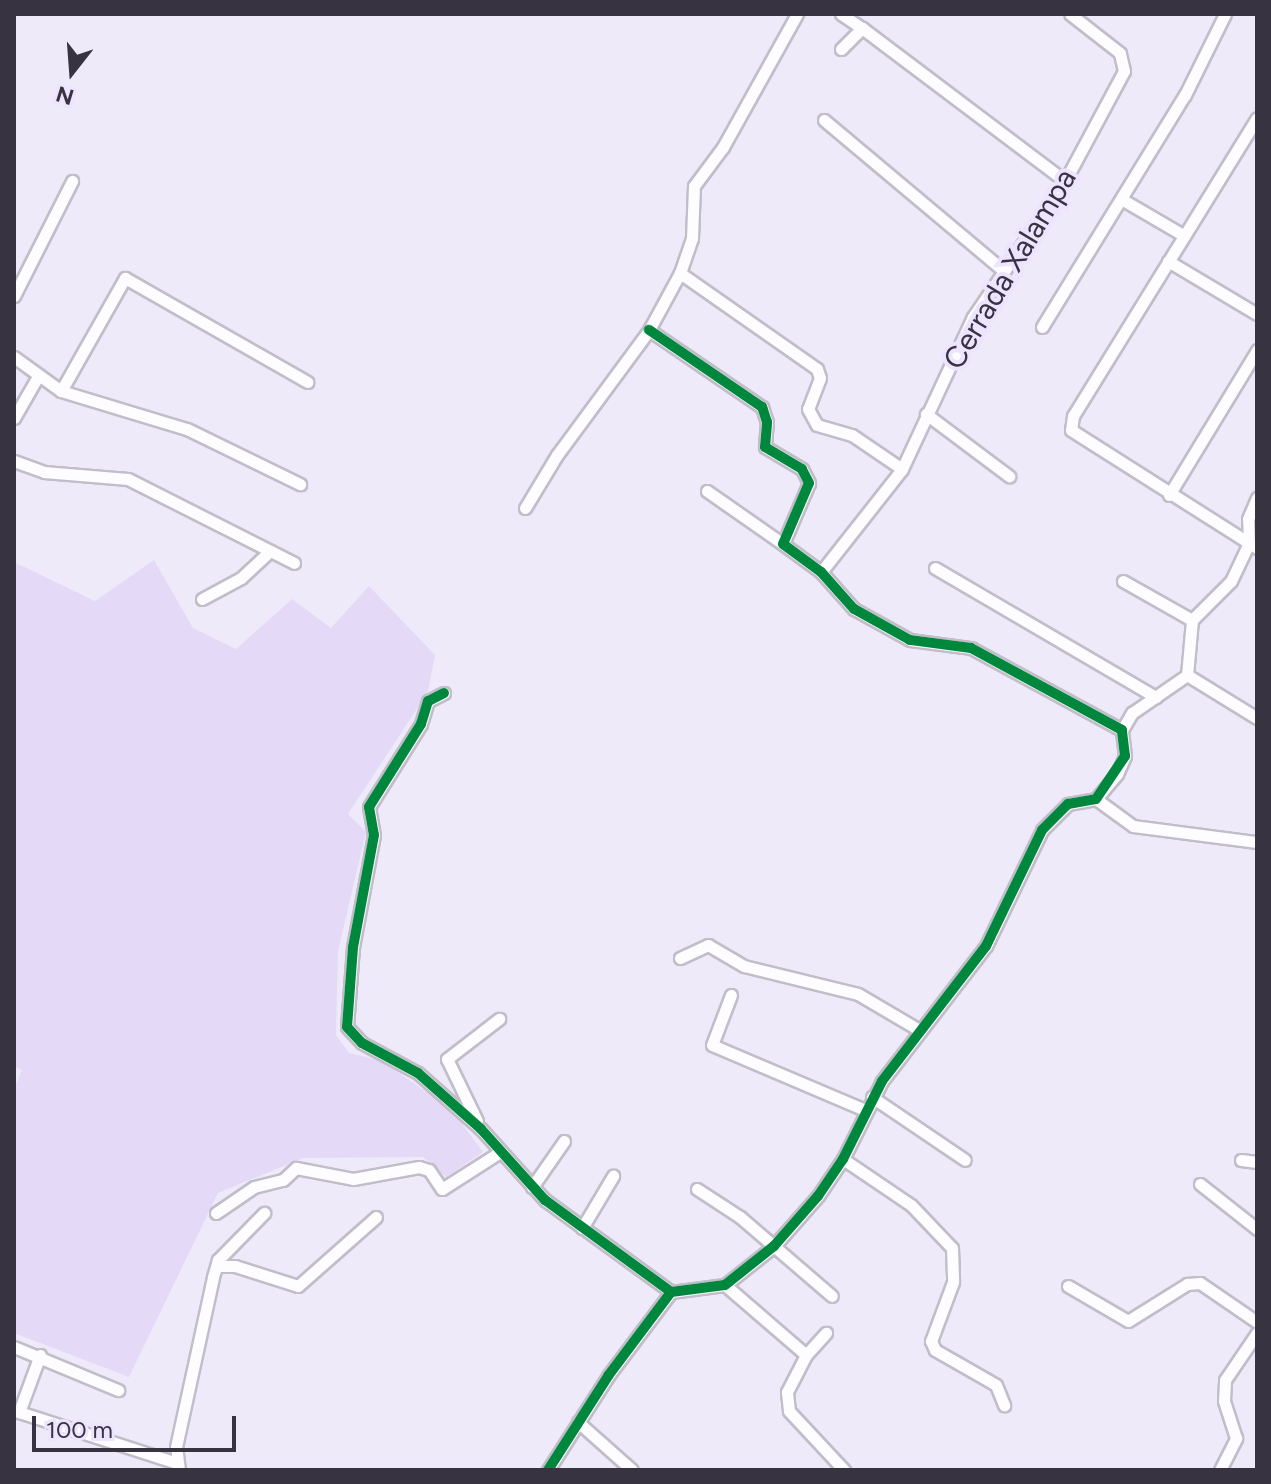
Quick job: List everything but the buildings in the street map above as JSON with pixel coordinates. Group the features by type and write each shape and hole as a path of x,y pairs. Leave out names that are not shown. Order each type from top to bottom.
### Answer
{"street":[{"path":"525,508 557,455 649,330 680,273 692,238 694,186 723,147 797,14"},
{"path":"841,14 1065,181"},
{"name":"Cerrada Xalampa","path":"821,572 902,469 973,317 1065,181 1126,62 1070,14"},
{"path":"1042,327 1123,200 1225,14"},
{"path":"841,49 862,28"},
{"path":"1253,545 1169,495 1071,430 1073,416 1257,118"},
{"path":"824,120 1004,271"},
{"path":"14,296 72,181"},
{"path":"1123,200 1183,235"},
{"path":"1168,261 1257,314"},
{"path":"680,273 817,369 820,378 808,409 817,425 852,435 902,469"},
{"path":"61,391 125,278 307,382"},
{"path":"649,330 762,407 767,422 765,447 806,475 804,498 783,544"},
{"path":"1169,495 1257,350"},
{"path":"14,357 37,378 61,391 187,429 300,484"},
{"path":"14,418 37,378"},
{"path":"926,414 1009,476"},
{"path":"14,461 44,472 128,479 294,563"},
{"path":"707,491 821,572 854,609 910,640 971,648 1122,730"},
{"path":"1096,799 1122,767 1122,730 1132,713 1187,675 1192,620 1231,581 1253,545 1248,519 1257,498"},
{"path":"202,599 241,578 270,551"},
{"path":"935,568 1156,697"},
{"path":"1123,581 1192,620"},
{"path":"1187,675 1257,718"},
{"path":"444,693 428,701 421,724 369,807 374,835 346,1015 352,1036 418,1073 481,1129 532,1187 582,1228 671,1292 725,1285 774,1246 843,1159 872,1097 919,1030 986,946 1051,818 1080,798 1096,799 1133,826 1257,842"},
{"path":"680,958 708,945 744,966 858,994 919,1030"},
{"path":"731,995 712,1045 865,1110"},
{"path":"481,1129 447,1059 499,1019"},
{"path":"872,1097 965,1160"},
{"path":"532,1187 564,1141"},
{"path":"216,1213 296,1168 353,1179 419,1167 429,1170 442,1189 500,1152"},
{"path":"843,1159 911,1205 952,1248 953,1282 931,1341 935,1350 996,1385 1004,1405"},
{"path":"1241,1160 1257,1162"},
{"path":"582,1228 613,1176"},
{"path":"1200,1184 1257,1229"},
{"path":"697,1189 774,1246 832,1296"},
{"path":"16,1412 178,1467 218,1266 230,1245 264,1213"},
{"path":"218,1266 235,1266 298,1286 376,1217"},
{"path":"1068,1286 1128,1321 1187,1284 1200,1283 1257,1322"},
{"path":"725,1285 806,1355"},
{"path":"548,1470 578,1422 671,1292"},
{"path":"826,1333 806,1355 785,1400 789,1411 844,1470"},
{"path":"1220,1470 1236,1438 1224,1401 1225,1380 1257,1333"},
{"path":"14,1347 40,1355 118,1390"},
{"path":"14,1427 16,1412 40,1355"},
{"path":"578,1422 632,1470"}],"shaded area":[{"path":"154,560 193,628 236,649 292,599 331,628 369,586 435,655 428,692 348,814 366,832 338,951 336,1035 349,1053 382,1061 451,1109 483,1152 446,1177 423,1157 303,1158 218,1193 129,1377 14,1333 14,1089 22,1070 14,1066 14,562 95,601"}],"cycle path":[{"path":"548,1470 608,1376 671,1292 725,1285 774,1246 818,1196 843,1159 882,1081 986,946 1042,830 1068,804 1096,799 1125,756 1122,730 971,648 910,640 854,609 821,572 783,544 809,483 802,469 765,447 767,422 762,407 649,330"},
{"path":"444,693 428,701 421,724 369,807 374,835 353,947 347,1027 362,1043 418,1073 481,1129 545,1200 671,1292"}]}
